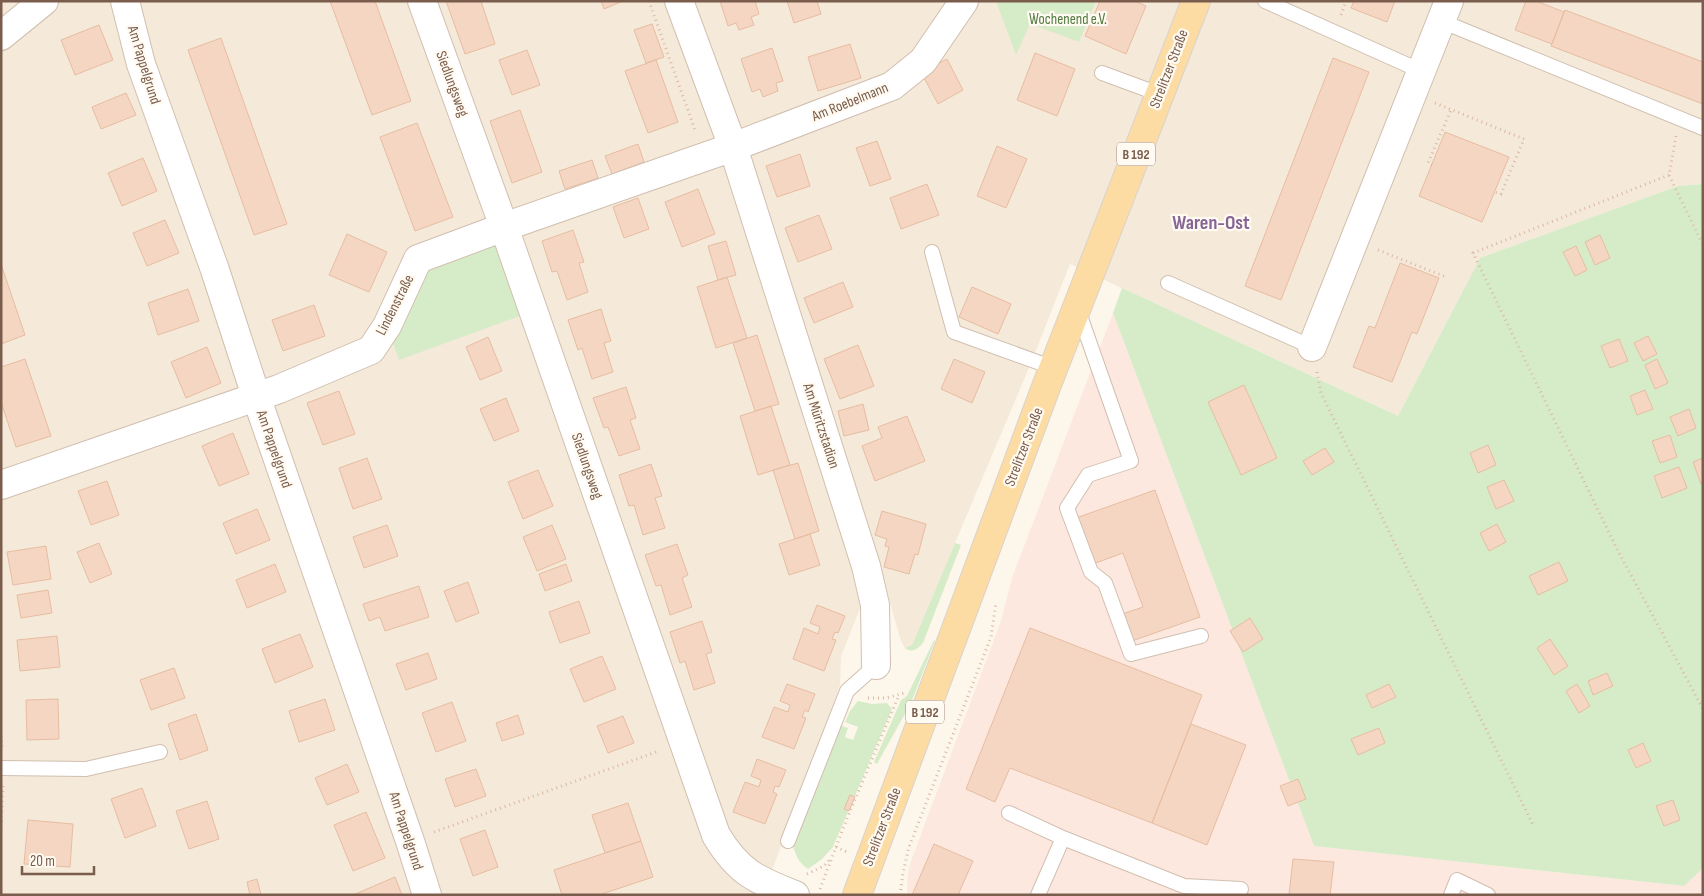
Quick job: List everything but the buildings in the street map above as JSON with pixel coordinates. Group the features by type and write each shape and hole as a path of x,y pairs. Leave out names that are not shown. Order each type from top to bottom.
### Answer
{"main road":[{"name":"Strelitzer Straße","path":"857,895 1077,307 1196,1"}],"street":[{"path":"1,36 44,1"},
{"name":"Am Pappelgrund","path":"125,1 141,64 215,270 256,396 427,895"},
{"name":"Siedlungsweg","path":"406,1 497,229"},
{"name":"Siedlungsweg","path":"422,1 497,229 716,835 725,850 746,873 795,895"},
{"name":"Am Müritzstadion","path":"679,1 733,148 866,566 875,605 876,665"},
{"name":"Am Roebelmann","path":"733,148 892,86 923,62 964,1"},
{"path":"1312,347 1445,11"},
{"name":"Lindenstraße","path":"1,485 279,389 371,350 387,326 418,259 497,229 733,148"}],"lane":[{"path":"1265,1 1417,83"},
{"path":"1445,11 1703,128"},
{"path":"1102,73 1159,94"},
{"path":"932,252 954,332 1054,368"},
{"path":"1168,283 1312,347"},
{"path":"1077,307 1131,461 1088,475 1067,508 1091,572 1105,583 1132,654 1201,636"},
{"name":"Am Müritzstadion","path":"788,841 847,690 876,665"},
{"path":"1,768 86,769 160,752"},
{"path":"1009,813 1063,838 1184,886 1241,889"},
{"path":"1038,895 1063,838"},
{"path":"1451,895 1457,880 1488,895"}],"path":[{"path":"649,1 705,157"},
{"path":"1417,83 1451,110 1524,139 1501,194 1494,192"},
{"path":"1432,165 1428,163 1451,110"},
{"path":"1680,118 1669,175 1703,245"},
{"path":"1669,175 1473,253 1618,549 1703,709"},
{"path":"1354,240 1446,277"},
{"path":"1312,347 1321,393 1534,827"},
{"path":"900,895 909,848 991,637 996,598"},
{"path":"818,895 856,797 900,695"},
{"path":"410,841 683,742"}],"shaded area":[{"path":"1,1 1703,1 1703,184 1678,186 1480,258 1398,416 1070,264 1031,363 912,645 905,648 901,641 888,596 861,606 841,656 840,685 763,895 1,895"},
{"path":"1113,313 1314,846 1684,886 1703,868 1703,895 907,895 908,873 911,861 1001,621 1012,578"}],"green space":[{"name":"Wochenend e.V.","path":"996,1 1096,1 1079,42 1030,24 1016,55"},
{"path":"1703,184 1703,868 1684,886 1314,846 1113,313 1122,288 1398,416 1480,258 1678,186"},
{"path":"504,227 533,311 399,360 387,326 418,259"},
{"path":"955,543 961,545 923,643 915,650 908,650 905,648 912,645"},
{"path":"934,640 911,703 877,764 874,762 901,700 907,696"},
{"path":"858,701 872,704 887,703 892,709 833,847 822,859 808,869 798,859 793,846 840,725 848,728 845,737 853,740 858,727 845,722 850,711"}],"district":[{"name":"Waren-Ost","path":"1211,223"}]}
